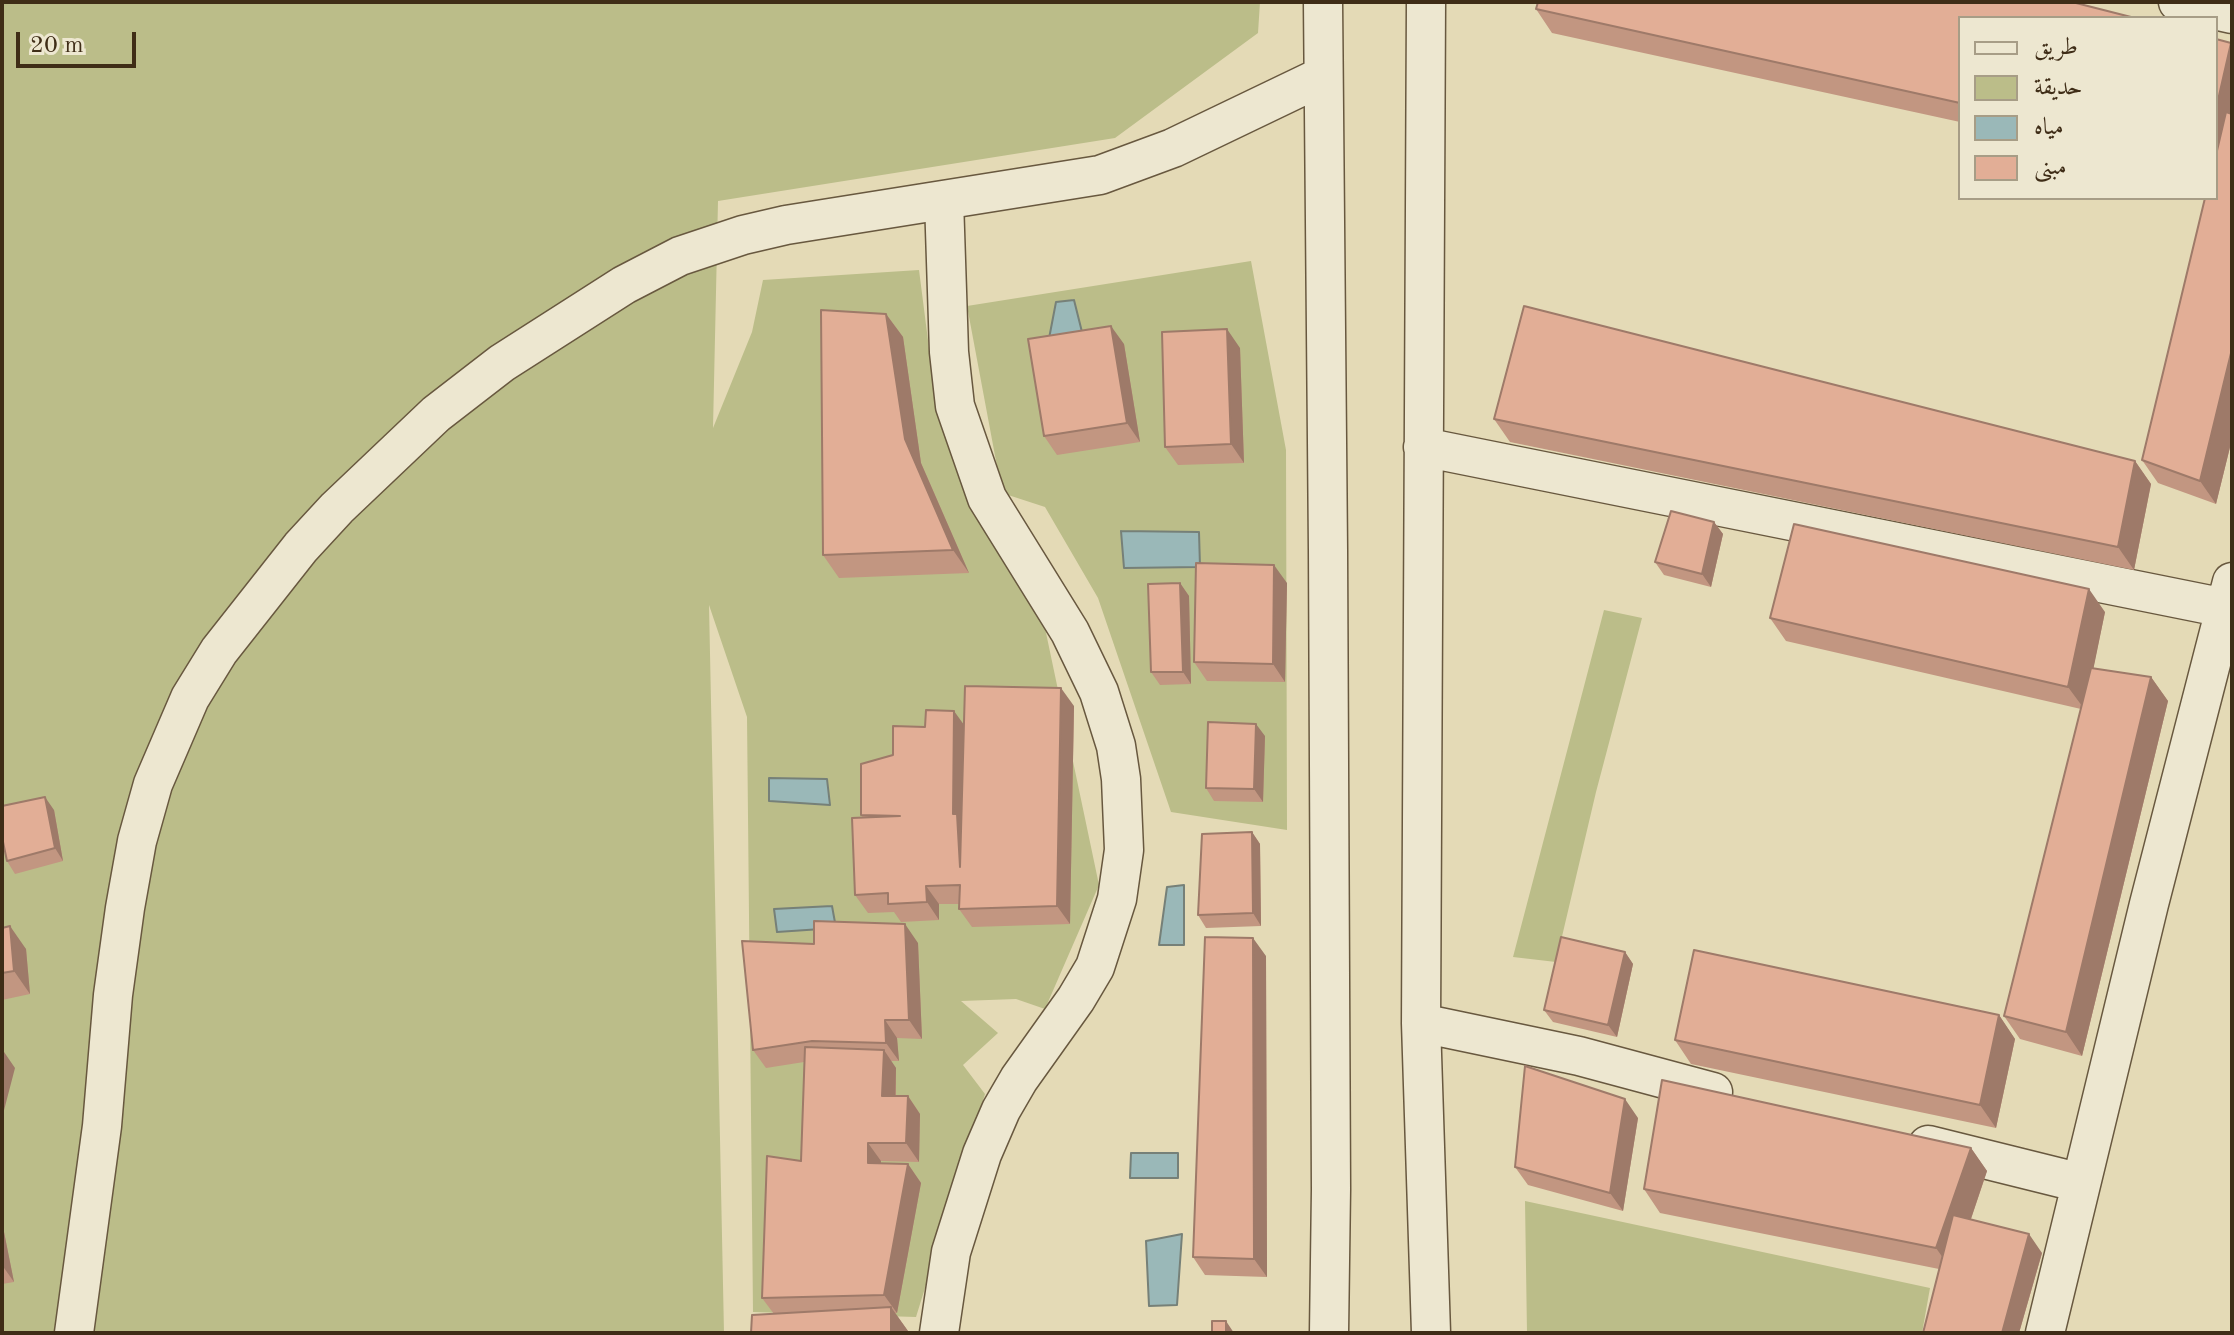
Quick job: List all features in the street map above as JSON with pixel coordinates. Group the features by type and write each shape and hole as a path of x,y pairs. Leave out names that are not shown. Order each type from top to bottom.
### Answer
{"street":[{"path":"1323,2 1329,582 1329,1333"},
{"path":"1426,2 1421,1023 1431,1333"},
{"path":"2178,2 2232,14"},
{"path":"74,1333 102,1126 113,995 137,841 153,784 190,698 219,651 261,596 337,508 436,414 502,363 624,285 680,256 743,235 786,225 1064,182 1112,171 1173,148 1323,76"},
{"path":"939,1333 951,1252 982,1154 1001,1110 1019,1079 1095,967 1117,899 1124,850 1118,757 1099,692 1070,632 987,498 955,406 949,352 944,200"},
{"path":"1423,447 2228,595 2045,1333"},
{"path":"1421,1023 1579,1056 1743,1100"},
{"path":"1897,1137 2081,1183"}],"green space":[{"path":"2,2 1260,2 1258,33 1115,138 718,201 713,428 752,332 763,280 919,270 935,395 1041,609 1099,885 1045,1009 1016,999 961,1001 998,1033 963,1065 985,1094 916,1317 753,1312 747,717 709,605 724,1333 2,1333"},
{"path":"1251,261 1286,450 1287,830 1171,812 1098,598 1045,507 1002,493 967,306"},
{"path":"1604,610 1642,618 1596,792 1556,962 1513,957"},
{"path":"1525,1201 1930,1288 1922,1333 1527,1333"}],"water":[{"path":"1074,300 1085,344 1047,349 1056,302"},
{"path":"1121,531 1199,532 1200,567 1124,568"},
{"path":"769,778 827,779 830,805 769,801"},
{"path":"1184,885 1184,945 1159,945 1167,887"},
{"path":"832,906 836,928 777,932 774,909"},
{"path":"1131,1153 1178,1153 1178,1178 1130,1178"},
{"path":"1182,1234 1177,1305 1149,1306 1146,1241"}],"building":[{"path":"1538,2 2072,2 2127,16 1958,16 1958,103 1536,9"},
{"path":"2218,40 2231,43 2218,100"},
{"path":"2226,112 2232,114 2232,349 2200,481 2142,460 2205,200 2218,200 2218,146"},
{"path":"1524,306 2135,461 2118,547 1494,419"},
{"path":"821,310 886,314 905,439 953,550 823,555"},
{"path":"1111,326 1127,423 1044,436 1028,339"},
{"path":"1227,329 1231,444 1165,447 1162,332"},
{"path":"1671,511 1714,522 1702,574 1655,562"},
{"path":"1794,524 2089,589 2068,687 1770,618"},
{"path":"1196,563 1274,565 1273,664 1194,662"},
{"path":"1180,583 1183,672 1151,672 1148,584"},
{"path":"2091,668 2151,677 2066,1032 2004,1016"},
{"path":"965,686 1061,688 1057,906 959,909 960,885 926,886 927,902 888,904 888,893 855,895 852,818 900,816 861,815 861,764 893,755 893,726 925,727 926,710 954,711 953,814 957,814 960,867"},
{"path":"1208,722 1256,724 1254,789 1206,788"},
{"path":"45,797 55,848 7,861 2,837 2,806"},
{"path":"1252,832 1253,913 1198,915 1202,834"},
{"path":"814,921 905,924 909,1020 885,1020 886,1043 812,1041 753,1050 742,941 814,944"},
{"path":"10,926 14,971 2,973 2,928"},
{"path":"1205,937 1253,938 1254,1259 1193,1257"},
{"path":"1561,937 1625,952 1608,1025 1544,1010"},
{"path":"1694,950 1999,1015 1980,1105 1675,1040"},
{"path":"805,1047 884,1050 882,1096 908,1096 906,1143 868,1143 868,1163 908,1164 884,1295 762,1298 767,1156 801,1161"},
{"path":"1525,1066 1625,1099 1610,1193 1515,1167"},
{"path":"1662,1080 1971,1148 1936,1248 1644,1189"},
{"path":"1953,1215 2029,1234 2002,1333 1923,1333"},
{"path":"891,1307 891,1333 751,1333 752,1315"},
{"path":"1212,1321 1226,1321 1226,1333 1212,1333"}]}
